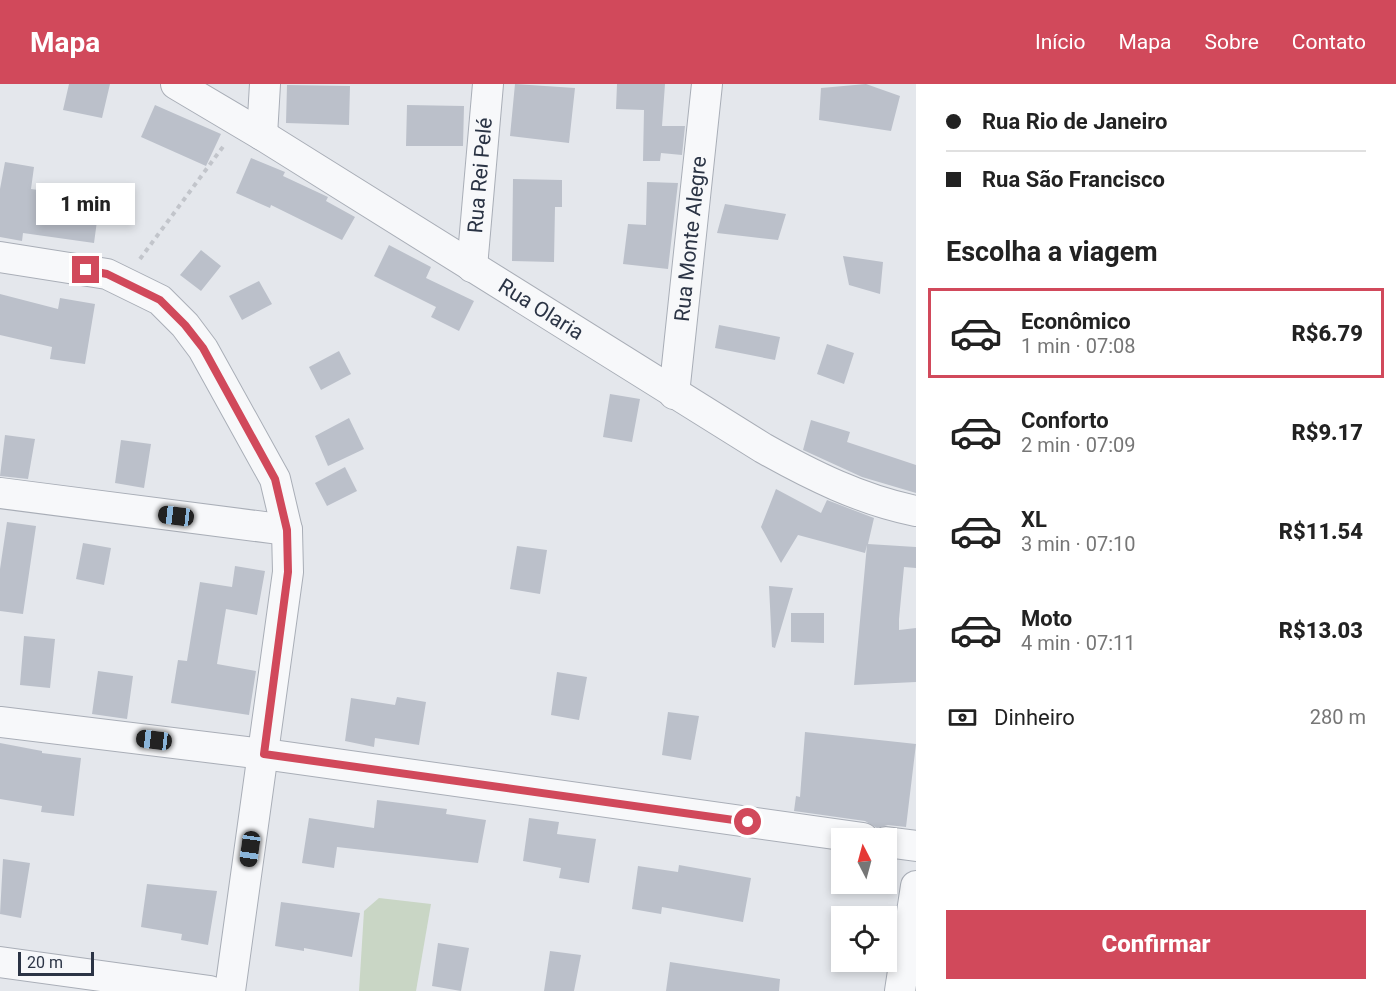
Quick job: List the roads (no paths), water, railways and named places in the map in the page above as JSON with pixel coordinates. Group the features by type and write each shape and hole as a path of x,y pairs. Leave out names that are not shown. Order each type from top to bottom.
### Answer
{"street":[{"name":"Rua Olaria","path":"176,84 252,129 674,394 805,471 863,497 916,511"},
{"path":"252,129 265,84"},
{"name":"Rua Rei Pelé","path":"472,267 488,84"},
{"name":"Rua Monte Alegre","path":"674,394 707,84"},
{"path":"0,257 107,274 160,300 203,348 275,479 287,530 288,572 230,991"},
{"path":"0,493 287,530"},
{"path":"0,722 264,754 831,834"},
{"path":"897,843 916,846"},
{"path":"900,991 916,886"},
{"path":"0,962 210,991"}]}
